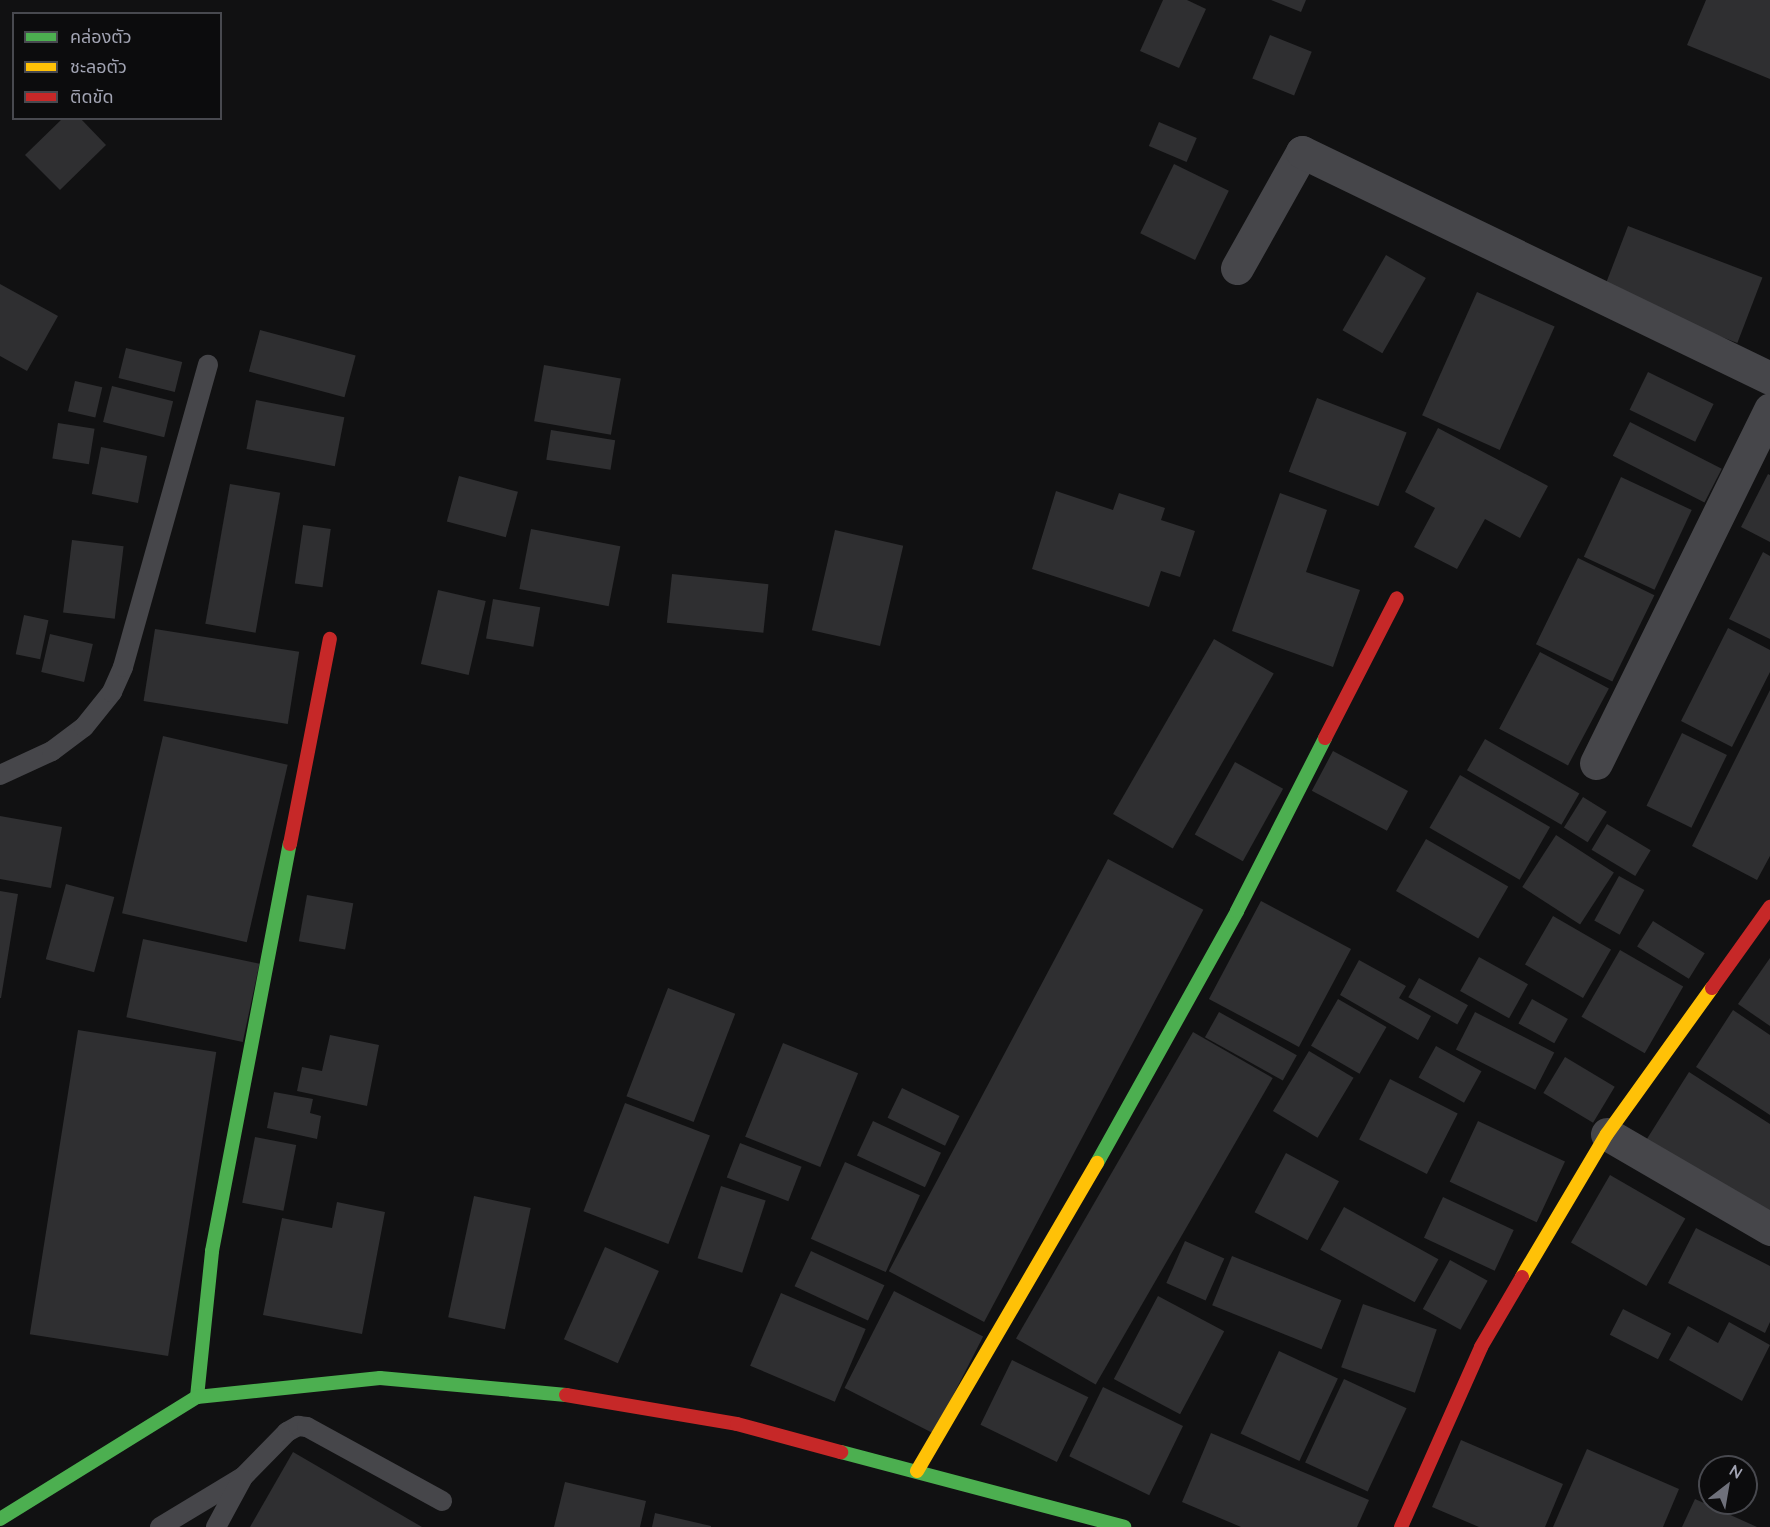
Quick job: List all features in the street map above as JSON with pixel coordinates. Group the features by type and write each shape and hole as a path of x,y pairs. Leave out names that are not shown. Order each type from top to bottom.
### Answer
{"street":[{"path":"1237,268 1302,152 1770,378"},
{"path":"1596,764 1770,409"},
{"path":"917,1471 1067,1218 1225,932 1396,598"},
{"path":"197,1397 212,1251 330,639"},
{"path":"1401,1527 1481,1347 1607,1134 1770,907"},
{"path":"1607,1134 1770,1229"},
{"path":"0,1519 197,1397 380,1378 543,1391 737,1424 1124,1527"}],"lane":[{"path":"0,776 52,751 84,727 112,692 123,667 208,365"},
{"path":"160,1527 243,1477 287,1432 307,1426 442,1501"},
{"path":"216,1527 243,1477"}],"building":[{"path":"1163,0 1187,0 1206,9 1179,68 1140,51"},
{"path":"1271,0 1306,0 1301,12"},
{"path":"1706,0 1770,0 1770,79 1687,45"},
{"path":"1270,35 1312,52 1294,95 1252,79"},
{"path":"61,120 82,120 106,145 60,190 25,155"},
{"path":"1159,122 1197,138 1187,162 1149,146"},
{"path":"1174,164 1229,191 1195,260 1140,233"},
{"path":"1628,226 1762,278 1737,343 1603,291"},
{"path":"1386,255 1426,278 1382,353 1342,330"},
{"path":"0,284 58,316 27,371 0,356"},
{"path":"1477,292 1555,327 1500,450 1422,415"},
{"path":"260,330 356,356 344,397 249,372"},
{"path":"126,348 182,362 175,392 119,378"},
{"path":"544,365 621,379 611,435 534,421"},
{"path":"1648,372 1714,404 1695,442 1630,410"},
{"path":"75,381 102,387 95,418 68,411"},
{"path":"112,386 173,401 164,437 103,422"},
{"path":"1317,398 1407,432 1378,506 1289,472"},
{"path":"256,400 344,417 335,466 246,449"},
{"path":"1630,422 1722,469 1705,503 1613,456"},
{"path":"58,423 95,429 89,464 52,459"},
{"path":"1438,428 1548,486 1520,538 1485,519 1457,569 1414,547 1435,508 1405,492"},
{"path":"551,430 615,440 611,470 546,460"},
{"path":"101,447 147,456 138,503 92,494"},
{"path":"1768,474 1770,475 1770,542 1741,527"},
{"path":"459,476 518,492 506,537 447,521"},
{"path":"1621,477 1692,510 1655,590 1584,557"},
{"path":"230,484 280,493 256,633 205,624"},
{"path":"1056,491 1113,510 1119,493 1165,508 1161,520 1195,531 1180,577 1161,571 1149,607 1032,569"},
{"path":"1280,493 1327,510 1306,572 1360,590 1333,667 1232,631"},
{"path":"303,525 331,529 323,587 295,583"},
{"path":"531,529 620,546 609,606 519,589"},
{"path":"835,530 903,546 880,646 812,630"},
{"path":"72,540 124,546 115,619 63,612"},
{"path":"1763,552 1770,556 1770,639 1729,619"},
{"path":"1578,558 1654,595 1612,682 1536,644"},
{"path":"672,574 768,584 763,633 667,623"},
{"path":"438,590 486,601 469,675 421,664"},
{"path":"493,599 540,607 533,647 486,638"},
{"path":"24,615 48,620 40,659 16,654"},
{"path":"1728,628 1770,650 1770,672 1732,747 1681,721"},
{"path":"155,629 299,652 288,724 144,701"},
{"path":"50,634 93,644 84,682 41,672"},
{"path":"1214,639 1274,674 1173,848 1113,814"},
{"path":"1540,652 1609,689 1568,765 1499,729"},
{"path":"1770,690 1770,856 1757,880 1692,846"},
{"path":"1682,733 1727,755 1691,828 1646,806"},
{"path":"163,736 288,765 247,942 122,913"},
{"path":"1485,739 1579,794 1561,825 1467,770"},
{"path":"1333,751 1408,791 1387,831 1312,791"},
{"path":"1235,762 1283,789 1243,861 1195,835"},
{"path":"1460,775 1550,827 1520,880 1430,828"},
{"path":"1583,797 1607,812 1588,842 1564,828"},
{"path":"0,816 62,827 51,888 0,879"},
{"path":"1607,824 1651,850 1635,876 1592,850"},
{"path":"1556,835 1614,873 1580,925 1522,887"},
{"path":"1426,839 1508,886 1478,938 1396,891"},
{"path":"1108,859 1203,910 984,1322 889,1271"},
{"path":"1619,876 1644,890 1620,935 1594,921"},
{"path":"66,884 114,897 94,972 46,959"},
{"path":"0,891 18,894 1,998 0,998"},
{"path":"307,895 353,903 345,949 299,941"},
{"path":"1261,901 1351,949 1299,1047 1209,999"},
{"path":"1553,916 1611,950 1583,998 1525,964"},
{"path":"1653,921 1705,953 1689,979 1637,946"},
{"path":"143,939 259,964 243,1042 126,1017"},
{"path":"1620,950 1683,986 1645,1053 1582,1017"},
{"path":"1479,957 1528,984 1509,1018 1460,991"},
{"path":"1770,958 1770,1026 1738,1004"},
{"path":"1359,960 1406,986 1399,998 1431,1016 1418,1040 1340,995"},
{"path":"1419,978 1468,1005 1457,1024 1408,997"},
{"path":"668,988 735,1014 694,1122 626,1096"},
{"path":"1338,999 1386,1027 1359,1074 1311,1046"},
{"path":"1532,999 1568,1019 1554,1043 1518,1023"},
{"path":"1733,1010 1770,1035 1770,1115 1696,1067"},
{"path":"1219,1012 1297,1055 1283,1081 1205,1037"},
{"path":"1475,1012 1554,1052 1535,1090 1456,1049"},
{"path":"78,1030 216,1052 168,1356 30,1334"},
{"path":"1193,1032 1273,1078 1096,1385 1016,1339"},
{"path":"330,1035 379,1045 367,1106 297,1091 302,1067 322,1071"},
{"path":"783,1043 858,1073 820,1167 745,1137"},
{"path":"1436,1046 1481,1071 1464,1103 1419,1077"},
{"path":"1309,1051 1354,1078 1318,1138 1273,1111"},
{"path":"1565,1057 1615,1087 1593,1123 1543,1093"},
{"path":"1689,1072 1770,1124 1770,1221 1645,1142"},
{"path":"1390,1079 1458,1114 1427,1174 1359,1140"},
{"path":"902,1088 960,1116 945,1146 888,1118"},
{"path":"274,1092 313,1099 310,1113 321,1116 317,1139 267,1128"},
{"path":"625,1103 710,1136 668,1244 583,1211"},
{"path":"873,1121 941,1153 925,1187 857,1155"},
{"path":"1478,1121 1565,1162 1537,1222 1450,1182"},
{"path":"255,1137 296,1145 283,1211 242,1203"},
{"path":"740,1143 802,1167 788,1201 727,1178"},
{"path":"1286,1153 1339,1181 1308,1240 1255,1212"},
{"path":"845,1162 920,1195 886,1272 811,1239"},
{"path":"1610,1175 1685,1218 1646,1286 1571,1243"},
{"path":"721,1186 766,1201 742,1273 698,1258"},
{"path":"474,1196 531,1208 505,1329 448,1317"},
{"path":"1443,1197 1514,1230 1495,1271 1424,1238"},
{"path":"337,1202 385,1212 362,1334 263,1315 282,1218 332,1228"},
{"path":"1344,1207 1438,1259 1415,1302 1320,1250"},
{"path":"1696,1228 1770,1266 1770,1322 1765,1333 1668,1283"},
{"path":"1185,1241 1224,1258 1206,1301 1166,1283"},
{"path":"605,1247 659,1271 618,1363 564,1339"},
{"path":"811,1251 884,1285 868,1321 795,1286"},
{"path":"1232,1256 1341,1300 1322,1349 1212,1305"},
{"path":"1450,1260 1488,1281 1460,1330 1423,1309"},
{"path":"894,1291 983,1336 934,1434 845,1388"},
{"path":"781,1293 866,1329 835,1402 750,1366"},
{"path":"1158,1296 1224,1331 1180,1414 1114,1379"},
{"path":"1363,1304 1437,1329 1415,1393 1341,1367"},
{"path":"1623,1309 1671,1334 1658,1359 1610,1335"},
{"path":"1729,1322 1770,1345 1742,1401 1669,1360 1688,1326 1718,1343"},
{"path":"1279,1351 1338,1378 1299,1461 1241,1433"},
{"path":"1012,1360 1088,1397 1057,1462 980,1425"},
{"path":"1344,1379 1407,1408 1368,1492 1305,1462"},
{"path":"1103,1387 1183,1426 1149,1495 1069,1456"},
{"path":"1211,1433 1369,1500 1357,1527 1241,1527 1182,1502"},
{"path":"1461,1440 1563,1484 1545,1527 1479,1527 1432,1507"},
{"path":"1587,1449 1679,1489 1663,1527 1553,1527"},
{"path":"293,1452 422,1527 250,1527"},
{"path":"565,1482 646,1501 640,1527 554,1527"},
{"path":"1695,1499 1698,1500 1698,1515 1730,1515 1757,1527 1682,1527"},
{"path":"655,1513 711,1526 711,1527 652,1527"}],"traffic: fast":[{"path":"1097,1163 1237,911 1325,738"},
{"path":"197,1397 212,1251 290,844"},
{"path":"0,1519 197,1397 380,1378 566,1395"},
{"path":"841,1452 1124,1527"}],"traffic: slow":[{"path":"1522,1277 1607,1134 1712,988"},
{"path":"917,1471 1097,1163"}],"traffic: jam":[{"path":"1325,738 1397,598"},
{"path":"290,844 330,639"},
{"path":"1712,988 1770,907"},
{"path":"1401,1527 1481,1347 1522,1277"},
{"path":"566,1395 737,1424 841,1452"}]}
